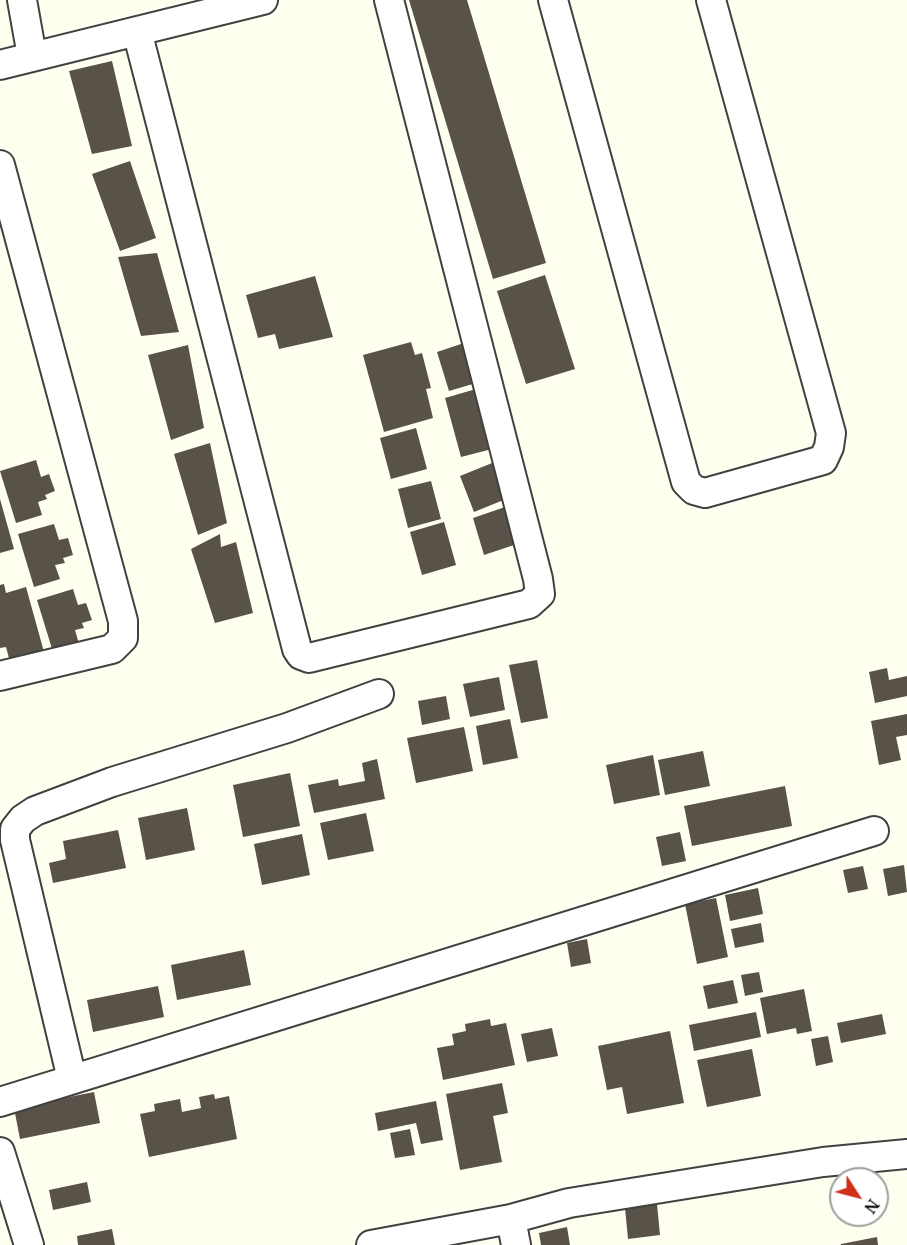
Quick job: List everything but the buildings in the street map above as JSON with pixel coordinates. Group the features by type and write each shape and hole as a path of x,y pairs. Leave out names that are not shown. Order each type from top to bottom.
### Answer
{"street":[{"path":"22,0 32,56"},
{"path":"0,65 137,31 196,8 263,0"},
{"path":"137,31 297,649 301,655 309,658 530,604 540,594 389,0"},
{"path":"553,0 686,482 694,490 705,493 823,460 829,447 831,433 711,0"},
{"path":"0,165 123,621 123,638 112,649 0,676"},
{"path":"72,1079 15,840 15,829 23,819 35,811 112,783 287,728 379,694"},
{"path":"0,1102 874,831"},
{"path":"0,1152 29,1245"},
{"path":"371,1245 514,1232 569,1203 823,1162 907,1154"}]}
